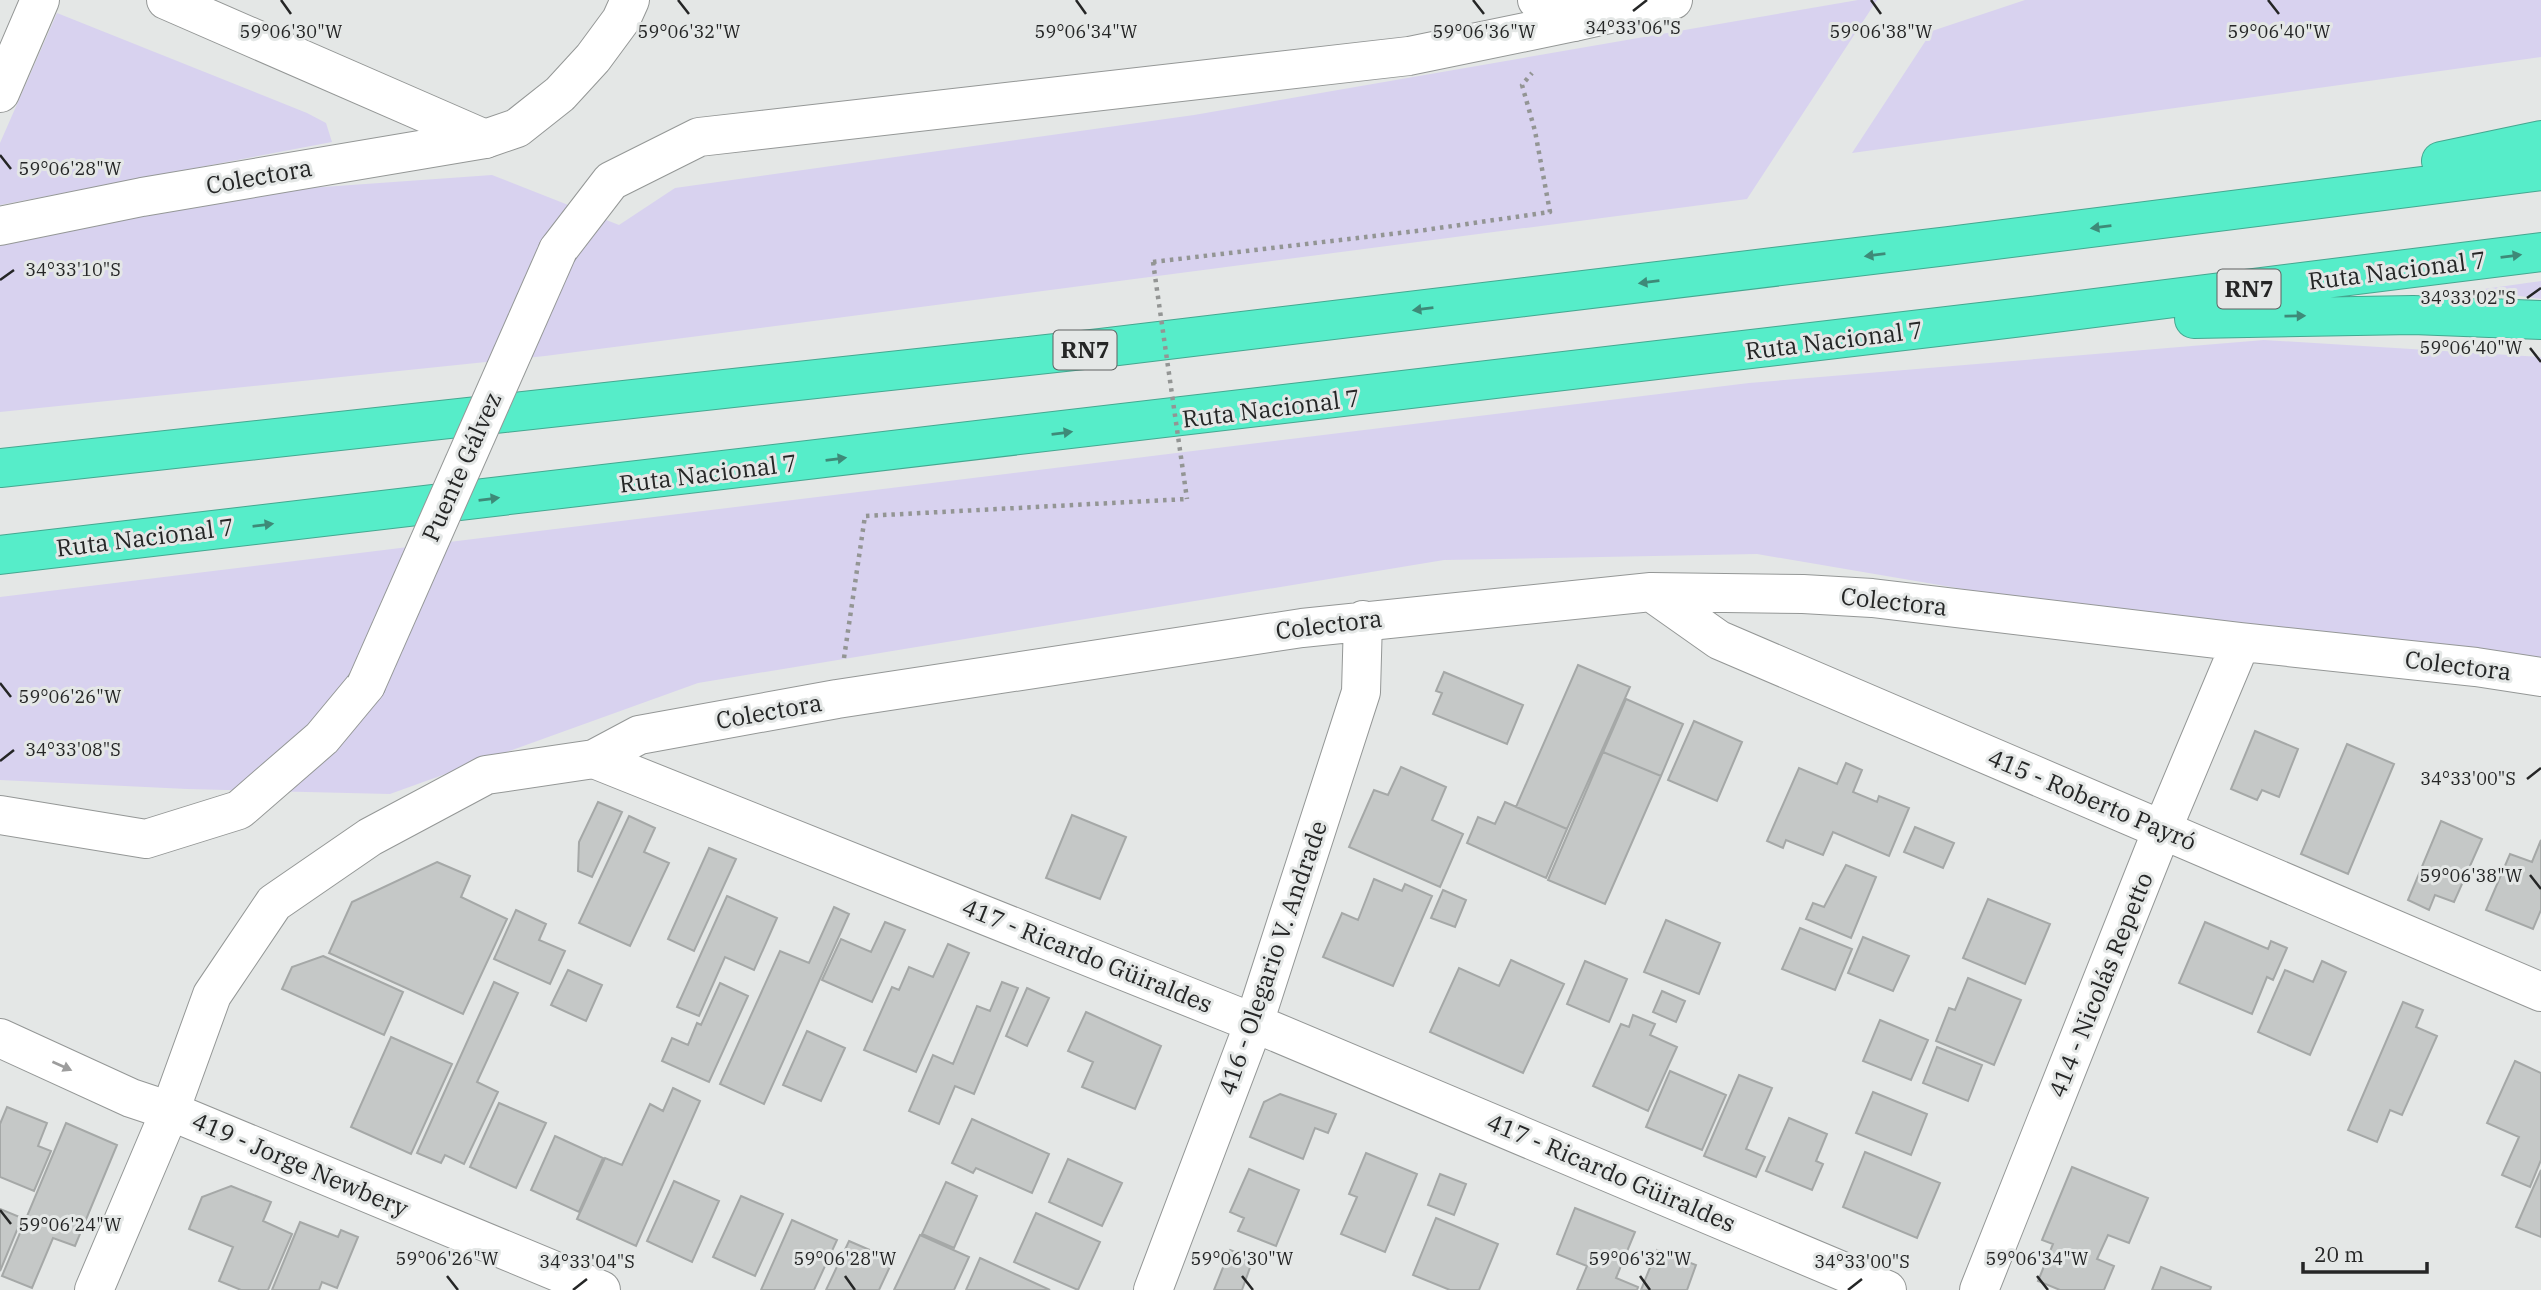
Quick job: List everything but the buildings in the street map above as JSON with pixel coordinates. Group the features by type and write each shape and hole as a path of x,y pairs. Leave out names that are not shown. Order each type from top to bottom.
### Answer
{"highway":[{"path":"2169,218 2541,140"},
{"name":"RN7","path":"0,468 1101,348 2541,171"},
{"name":"Ruta Nacional 7","path":"0,555 1129,426 1958,327 2541,252"},
{"path":"1958,327 2280,316 2413,315 2541,320"}],"street":[{"path":"0,93 40,0"},
{"path":"166,0 501,133 560,94 593,58 621,20 630,0"},
{"path":"1537,0 1577,11 1673,0"},
{"name":"Puente Gálvez","path":"0,815 146,839 239,810 321,738 366,685 558,250 611,181 699,137 1409,56 1577,11"},
{"name":"Colectora","path":"0,226 501,133"},
{"name":"Colectora","path":"94,1290 170,1111 212,995 274,903 370,837 486,775 594,759 639,735 837,699 1302,628 1651,592 1872,598 2476,667 2541,677"},
{"name":"415 - Roberto Payró","path":"1651,592 1719,640 2541,992"},
{"name":"416 - Olegario V. Andrade","path":"1153,1290 1254,1023 1361,692 1363,620"},
{"name":"414 - Nicolás Repetto","path":"1979,1290 2162,830 2241,642"},
{"name":"417 - Ricardo Güiraldes","path":"594,759 1254,1023 1887,1290"},
{"name":"419 - Jorge Newbery","path":"0,1038 131,1098 170,1111 601,1290"}],"path":[{"path":"837,699 865,516 1187,499 1153,262 1425,230 1550,212 1535,131 1522,85 1577,11"}],"shaded area":[{"path":"1858,0 1877,0 1747,199 545,356 0,412 0,224 309,188 492,175 619,225 675,188 1194,115"},
{"path":"2025,0 2541,0 2541,57 1852,153 1932,31"},
{"path":"57,13 307,113 326,123 332,142 0,205 0,143"},
{"path":"2541,281 2541,299 2477,290"},
{"path":"2264,340 2541,357 2541,662 2033,601 1757,554 1444,560 698,683 390,794 187,789 0,780 0,597 1749,383"}]}
